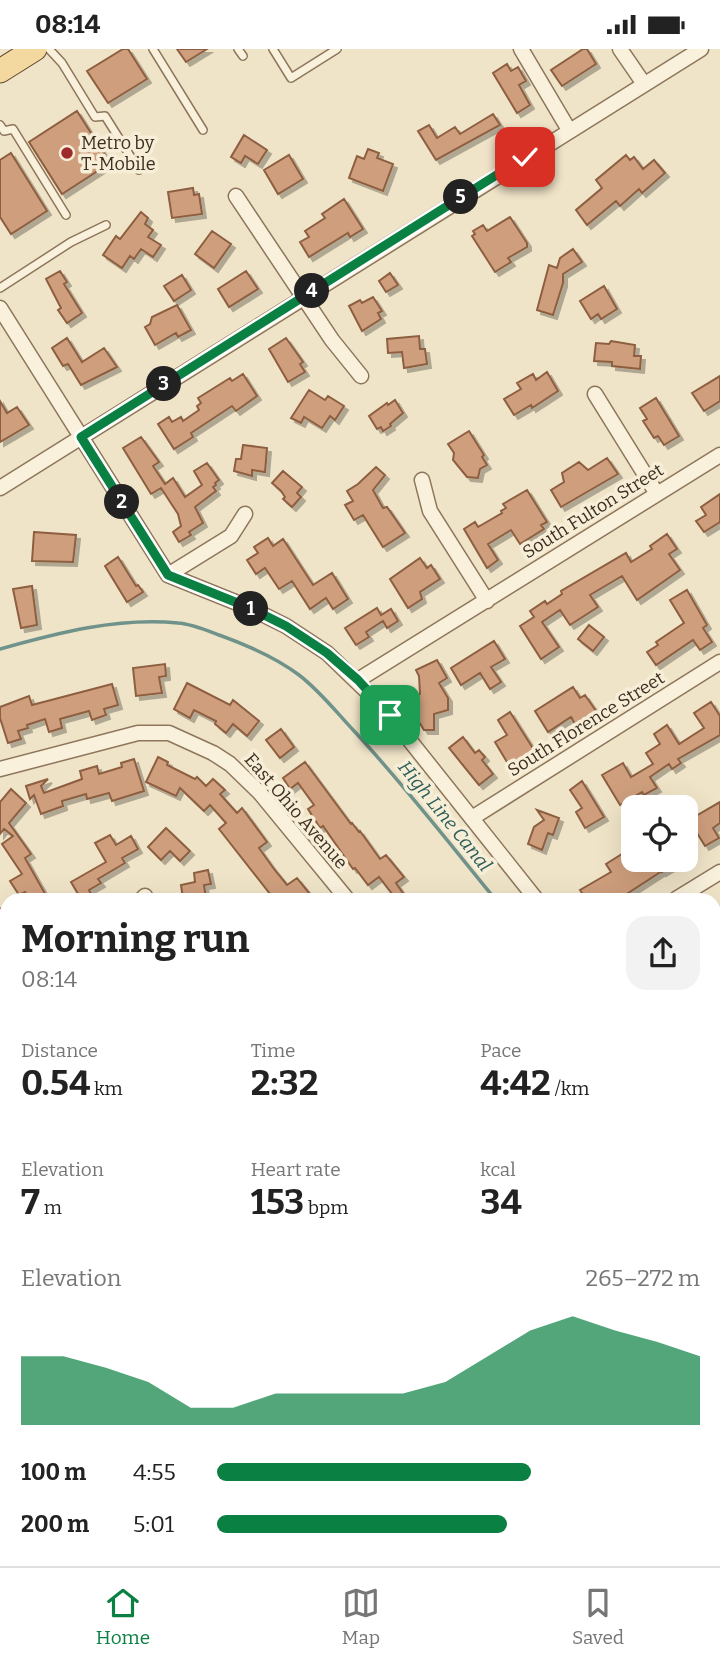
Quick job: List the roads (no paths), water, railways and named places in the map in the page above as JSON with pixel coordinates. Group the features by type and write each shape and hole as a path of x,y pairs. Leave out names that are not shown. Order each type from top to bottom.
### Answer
{"main road":[{"path":"0,71 35,49"}],"street":[{"path":"521,49 569,130"},
{"path":"620,49 644,84"},
{"path":"0,488 701,49"},
{"path":"236,196 332,340 361,376"},
{"path":"0,308 168,575 250,608 286,626 327,653 358,680 384,708 531,893"},
{"path":"595,394 657,494"},
{"name":"South Fulton Street","path":"358,680 720,455"},
{"path":"422,480 432,514 487,601"},
{"path":"168,575 231,536 245,514"},
{"name":"South Florence Street","path":"472,818 720,662"},
{"name":"East Ohio Avenue","path":"0,769 113,738 147,732 169,733 213,753 250,782 342,893"},
{"path":"686,893 720,872"}],"lane":[{"path":"49,49 62,63 96,117 105,115 139,170"},
{"path":"153,49 203,130"},
{"path":"274,49 291,78 337,49"},
{"path":"0,125 4,131 13,129 66,215"},
{"path":"0,288 71,242 106,225"}],"waterway":[{"name":"High Line Canal","path":"0,649 43,637 110,624 155,622 194,626 260,652 299,675 321,695 392,773 490,893"}],"place":[{"name":"Metro by T-Mobile","path":"67,153"}]}
